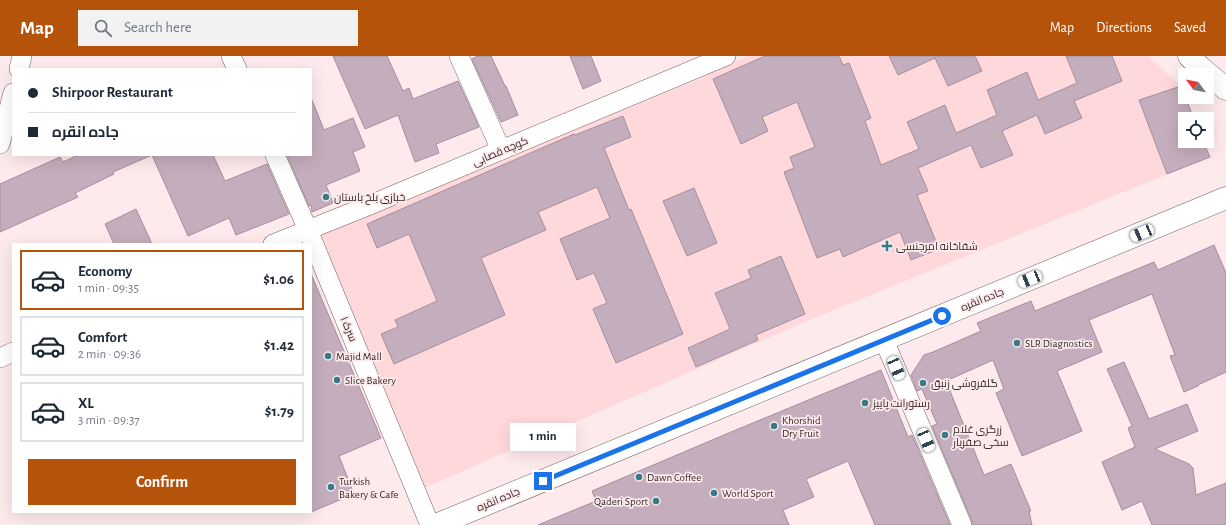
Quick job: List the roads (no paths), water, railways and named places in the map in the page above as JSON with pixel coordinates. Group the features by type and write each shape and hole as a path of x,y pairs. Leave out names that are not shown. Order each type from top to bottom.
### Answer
{"main road":[{"path":"1214,80 1226,89"},
{"path":"1214,88 1226,105"},
{"name":"جادہ انقرہ","path":"738,400 1226,198"},
{"name":"جاده انقره","path":"436,525 738,400"}],"street":[{"path":"19,68 22,56"},
{"path":"231,56 236,68"},
{"path":"459,56 501,150"},
{"name":"کوچه قصابی","path":"276,243 726,56"},
{"path":"0,144 12,97"},
{"name":"سرک ۱","path":"275,156 308,230 430,525"},
{"path":"884,340 962,525"},
{"path":"0,358 12,352"}],"place":[{"name":"خبازی بلخ باستان","path":"326,197"},
{"name":"شفاخانه امرجنسی","path":"887,246"},
{"name":"SLR Diagnostics","path":"1017,343"},
{"name":"Majid Mall","path":"328,356"},
{"name":"Slice Bakery","path":"337,380"},
{"name":"گلفروشی زنبق","path":"923,383"},
{"name":"رستورانت پاییز","path":"865,403"},
{"name":"Khorshid Dry Fruit","path":"774,426"},
{"name":"زرگری غلام سخی صفریار","path":"945,435"},
{"name":"Dawn Coffee","path":"639,477"},
{"name":"Turkish Bakery & Cafe","path":"331,487"},
{"name":"World Sport","path":"714,493"},
{"name":"Qaderi Sport","path":"656,501"}]}
